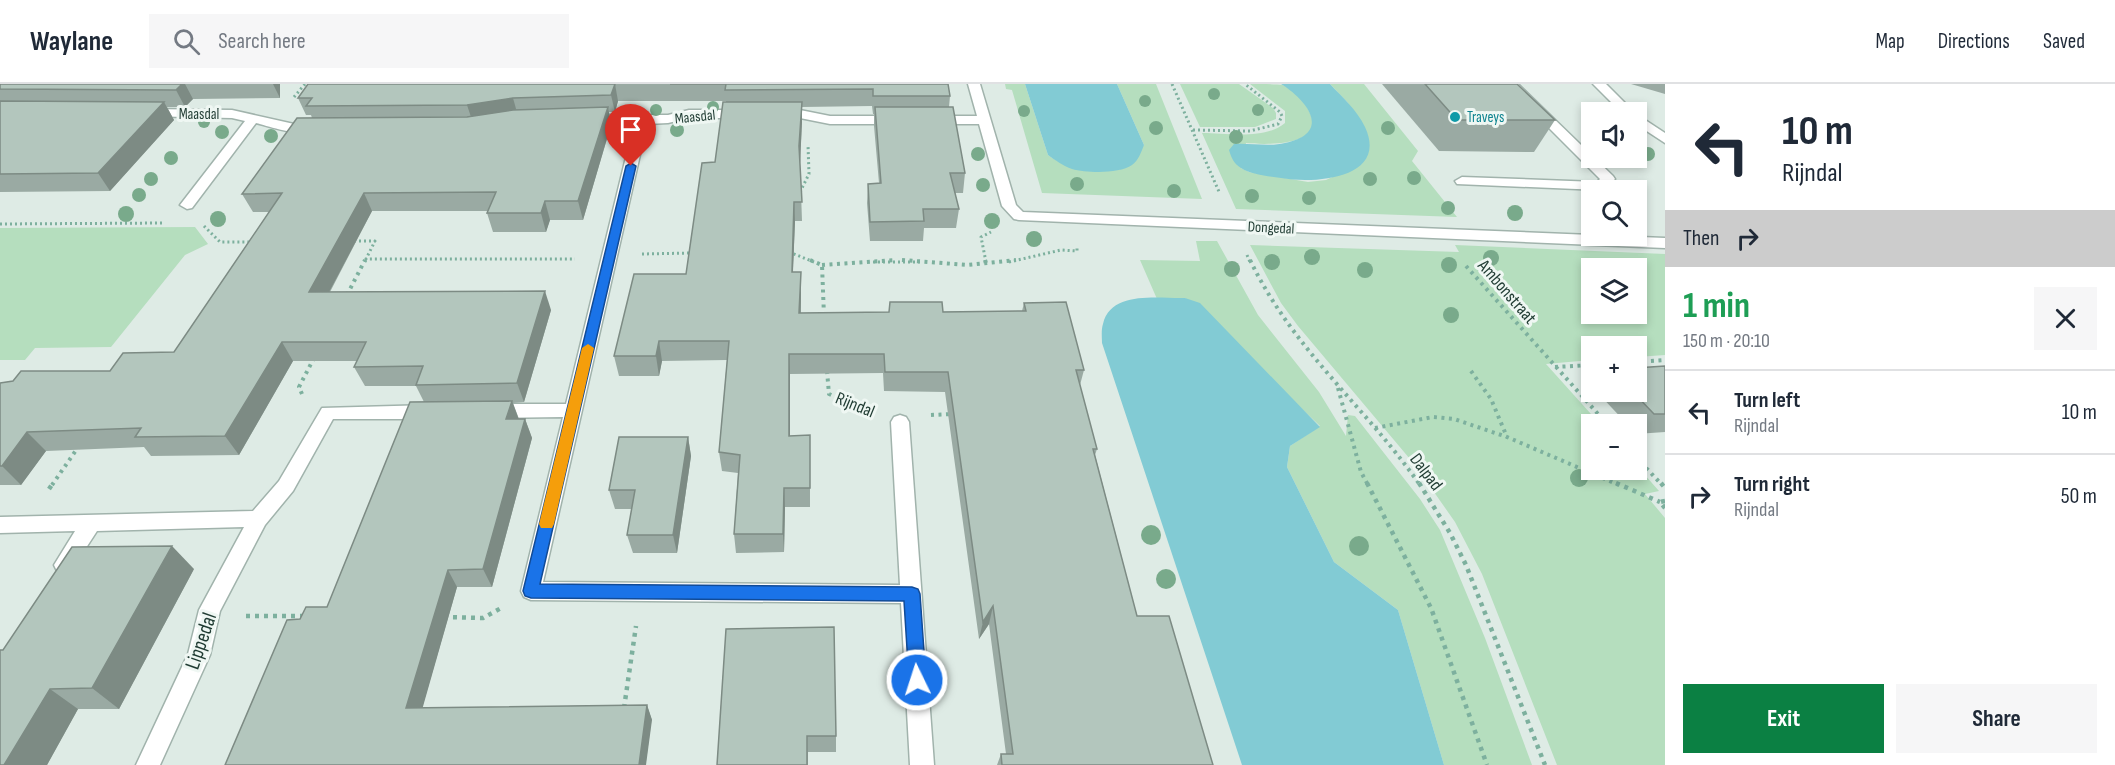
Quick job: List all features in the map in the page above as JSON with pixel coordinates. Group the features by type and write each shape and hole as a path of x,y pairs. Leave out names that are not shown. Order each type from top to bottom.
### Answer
{"street":[{"name":"Dongedal","path":"974,84 1009,206 1019,216 1665,243"},
{"path":"1462,181 1600,186 1608,179 1511,84"},
{"path":"1599,84 1618,102"},
{"name":"Maasdal","path":"132,113 232,114 303,130 326,129"},
{"name":"Maasdal","path":"572,119 641,120 668,119 689,114 800,114 830,120 985,120"},
{"name":"Maasdal","path":"187,205 255,118"},
{"path":"641,120 531,591 912,594"},
{"path":"1647,126 1665,139"},
{"path":"479,411 573,410"},
{"path":"328,413 444,412"},
{"name":"Lippedal","path":"148,765 199,656 209,615 258,519 286,486 328,413"},
{"path":"900,422 922,765"},
{"path":"0,525 258,519"},
{"path":"52,583 91,524"}],"path":[{"name":"Dalpad","path":"1172,84 1233,226 1270,299 1307,351 1375,428 1430,499 1448,527 1485,611 1545,765"},
{"path":"1193,130 1250,130 1278,124 1282,116 1280,112 1245,84"},
{"path":"800,193 809,174 808,141 813,117"},
{"path":"779,252 790,252 822,265 899,260 968,265 1003,263 1061,250 1077,251 1074,220"},
{"path":"0,224 165,223"},
{"path":"196,224 203,225 220,242 256,242"},
{"name":"Ambonstraat","path":"1439,235 1598,414"},
{"path":"345,298 375,241 351,241"},
{"path":"790,252 791,242"},
{"path":"366,259 610,257 626,254 697,253"},
{"path":"822,265 825,324"},
{"path":"314,357 299,387 302,394 328,413"},
{"name":"Rijndal","path":"827,359 829,394 843,398 857,408 900,422"},
{"path":"1647,361 1665,360"},
{"path":"1554,367 1581,365"},
{"path":"1471,371 1491,399 1507,438"},
{"path":"1337,385 1361,472 1431,608 1487,765"},
{"path":"900,422 934,414 958,414"},
{"path":"1375,428 1432,417 1454,419 1662,501 1665,508"},
{"path":"24,525 84,440"},
{"path":"1647,469 1665,488"},
{"path":"435,617 483,618 531,591"},
{"path":"622,719 641,592"},
{"path":"209,615 316,616"}],"green space":[{"path":"1005,84 1025,84 1048,155 1073,167 1091,170 1119,170 1144,145 1117,84 1156,84 1202,199 1042,193 1012,90 1006,89"},
{"path":"1180,84 1239,84 1273,108 1276,119 1255,127 1200,127"},
{"path":"1250,84 1287,87 1304,103 1313,123 1310,131 1292,141 1267,144 1246,143 1241,168 1249,172 1308,182 1326,180 1362,163 1369,149 1368,141 1348,103 1330,84 1364,84 1418,151 1412,161 1457,217 1236,209 1202,133 1257,134 1285,123 1285,111"},
{"path":"195,227 208,244 185,255 111,347 35,348 25,360 0,360 0,228"},
{"path":"1196,241 1217,241 1258,315 1319,392 1346,436 1348,415 1355,416 1420,499 1440,530 1485,638 1532,765 1444,765 1398,610 1334,562 1287,467 1290,446 1320,426 1185,298 1157,299 1140,260 1200,261"},
{"path":"1250,245 1459,252 1455,245 1665,254 1665,355 1647,356 1647,336 1581,336 1581,361 1546,364 1591,414 1581,414 1581,480 1647,480 1647,477 1659,491 1645,494 1665,518 1665,765 1557,765 1482,574 1455,522 1415,465 1281,303"}],"water":[{"path":"1025,84 1117,84 1144,145 1138,158 1126,168 1103,172 1072,169 1056,161 1048,155"},
{"path":"1281,84 1330,84 1349,104 1365,127 1370,144 1367,158 1358,168 1328,178 1295,180 1255,174 1236,164 1229,150 1234,144 1279,144 1300,138 1308,132 1312,124 1306,107"},
{"path":"1185,298 1200,303 1320,427 1290,446 1287,467 1334,562 1398,610 1444,765 1242,765 1102,343 1103,324 1108,313 1116,306 1137,299"}],"building":[{"path":"0,84 182,84 176,90 0,89"},
{"path":"308,84 615,84 611,95 513,98 467,105 306,106 312,98 298,98"},
{"path":"726,84 948,84 950,96 873,96 873,89 725,90"},
{"path":"1425,84 1517,84 1555,120 1457,120"},
{"path":"0,101 164,102 98,173 0,174"},
{"path":"723,102 802,102 799,146 802,202 794,202 792,272 801,272 799,313 889,312 890,302 942,302 943,312 1026,311 1024,303 1066,302 1084,370 1076,370 1097,449 1093,449 1137,616 1169,616 1213,765 1002,765 1001,754 1013,754 993,606 983,622 948,372 885,372 884,354 789,354 789,436 810,435 810,488 784,488 783,534 734,534 740,455 719,452 729,341 659,341 656,356 614,356 634,274 686,274 702,163 715,162"},
{"path":"608,107 578,201 545,201 541,213 487,213 496,192 364,193 309,292 545,291 517,383 416,385 423,366 354,367 366,342 282,342 225,436 135,437 141,428 27,432 0,466 0,383 13,381 21,371 110,371 123,353 174,352 282,193 242,194 297,118 467,117 513,110"},
{"path":"875,107 953,107 965,173 950,173 959,209 923,209 924,221 870,222 868,184 881,183"},
{"path":"1665,366 1665,414 1654,414 1643,402 1647,402 1647,367"},
{"path":"512,401 506,419 525,419 483,569 448,570 406,708 647,705 639,765 225,765 287,620 300,619 306,607 327,607 410,402"},
{"path":"619,437 688,437 673,535 627,535 635,490 609,490"},
{"path":"172,546 92,688 50,689 4,765 0,765 0,650 3,650 72,547"},
{"path":"834,627 836,736 807,736 807,765 717,765 726,629"}],"slow traffic":[{"path":"546,524 588,348"}],"place":[{"name":"Traveys","path":"1455,117"}],"route":[{"path":"631,166 531,591 912,594 917,680"}]}
